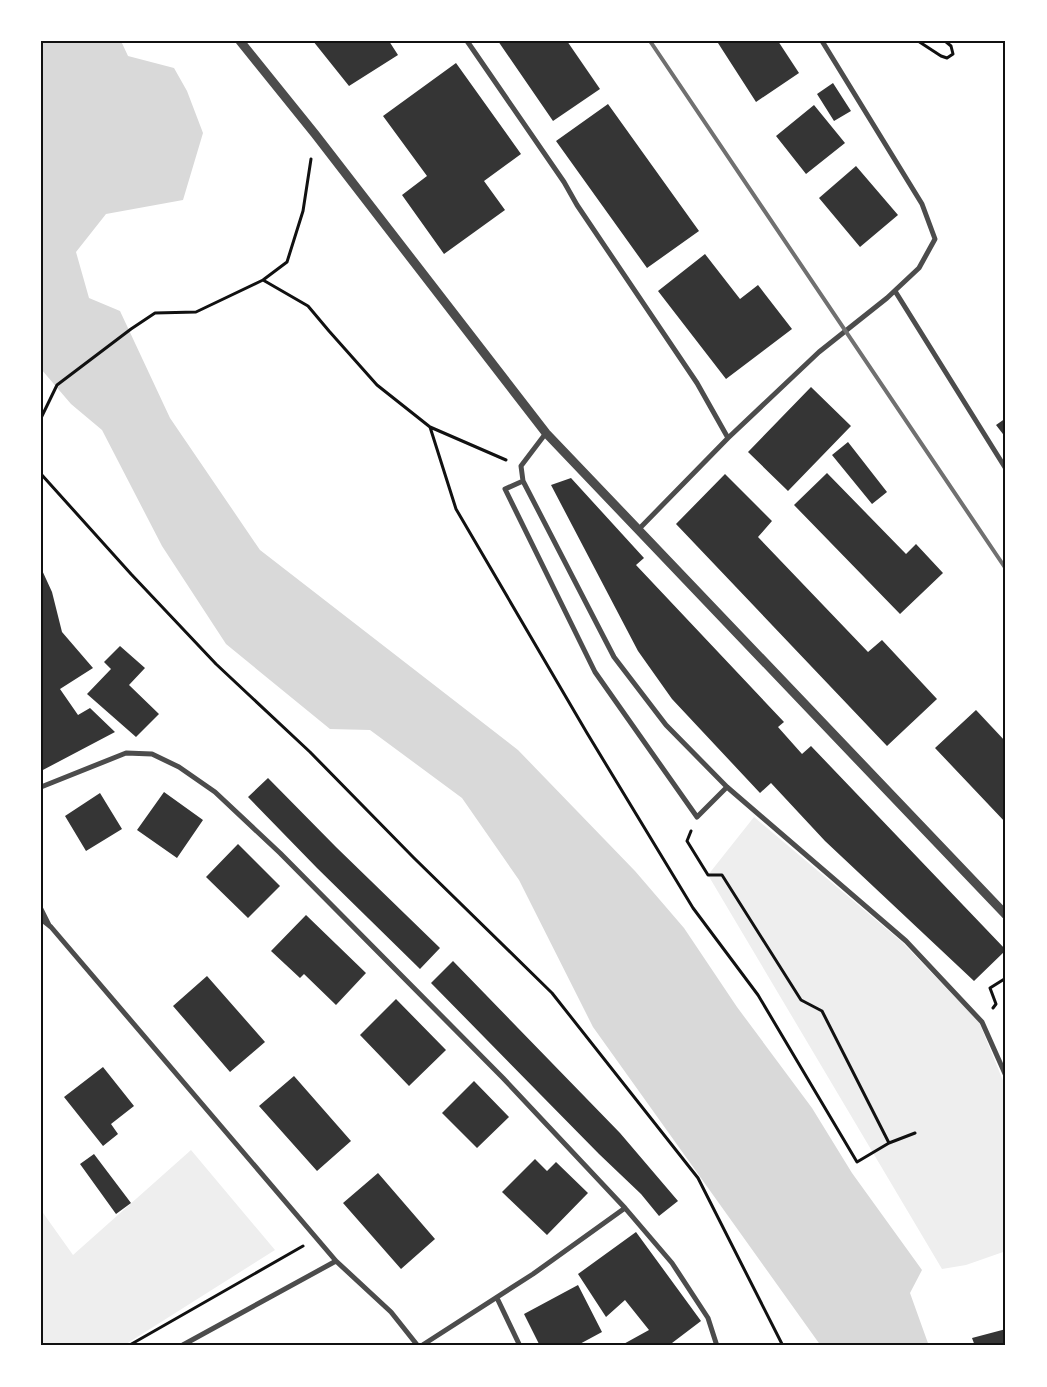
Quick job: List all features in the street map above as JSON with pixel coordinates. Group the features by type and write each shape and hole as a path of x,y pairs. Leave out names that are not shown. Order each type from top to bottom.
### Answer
{"street":[{"path":"240,41 315,134 546,433 1006,915"},
{"path":"467,41 564,182 577,205 697,383 728,438"},
{"path":"638,530 728,438 820,352 894,292 920,268 935,239 922,204 822,41"},
{"path":"894,292 1006,469"},
{"path":"546,433 521,466 523,481 614,657 666,725 727,787 906,941 982,1022 1006,1076"},
{"path":"523,481 505,489 595,672 696,817 727,787"},
{"path":"41,787 126,753 152,754 179,767 215,792 280,853 503,1078 625,1208 672,1264 708,1318 717,1346"},
{"path":"41,909 51,927"},
{"path":"41,919 51,927 336,1261 391,1312 419,1346 497,1298 625,1208"},
{"path":"181,1346 336,1261"},
{"path":"497,1298 520,1346"}],"path":[{"path":"918,41 947,58 953,54 951,46 945,41"},
{"path":"41,418 57,385 155,313 196,312 263,280 287,262 303,212 315,134"},
{"path":"263,280 308,306 377,385 430,427 521,466"},
{"path":"430,427 456,509 587,733 693,908 758,995 858,1162 889,1143 915,1133"},
{"path":"41,474 131,574 216,664 310,752 414,858 552,992 698,1178 783,1346"},
{"path":"696,817 686,841 708,875 722,875 801,1000 822,1012 889,1143"},
{"path":"982,1022 996,1004 990,988 1006,978"},
{"path":"128,1346 317,1238"}],"shaded area":[{"path":"41,41 121,41 128,56 174,68 187,91 203,133 183,200 106,214 76,252 89,298 120,311 170,418 260,550 518,750 635,871 684,928 737,1007 812,1108 852,1173 922,1270 910,1293 929,1346 821,1346 593,1027 519,880 462,798 370,730 330,729 226,644 162,546 102,430 71,404 41,369"},
{"path":"754,817 902,942 979,1022 1006,1088 1006,1251 966,1265 942,1269 708,875"},
{"path":"191,1150 275,1250 123,1346 41,1346 41,1210 73,1255"}],"building":[{"path":"313,41 389,41 398,55 349,86"},
{"path":"498,41 567,41 600,89 553,121"},
{"path":"721,41 778,41 799,73 756,102 718,43"},
{"path":"456,63 521,154 484,181 505,210 444,254 402,195 427,176 383,116"},
{"path":"833,83 851,111 834,121 817,94"},
{"path":"608,104 699,231 647,268 556,141"},
{"path":"814,105 845,143 806,174 776,136"},
{"path":"856,166 898,215 860,247 819,198"},
{"path":"705,254 740,299 758,285 792,329 726,379 658,291"},
{"path":"811,387 851,426 788,491 748,452"},
{"path":"1006,418 1006,438 996,425"},
{"path":"848,442 887,492 872,504 832,455"},
{"path":"827,473 906,554 916,544 943,573 900,614 794,505"},
{"path":"725,474 772,521 758,537 868,652 882,640 937,699 887,746 676,524"},
{"path":"571,478 644,558 636,565 784,722 778,727 802,754 811,746 1006,950 974,981 825,841 771,783 760,793 672,699 638,651 551,485"},
{"path":"41,568 52,592 62,632 93,668 60,689 78,715 90,708 115,732 41,771"},
{"path":"120,646 145,668 129,685 159,714 136,737 87,694 111,669 104,662"},
{"path":"976,710 1006,742 1006,823 935,748"},
{"path":"268,778 440,948 420,969 248,797"},
{"path":"164,792 203,820 177,858 137,830"},
{"path":"100,793 122,829 86,851 65,816"},
{"path":"238,844 280,886 248,918 206,877"},
{"path":"306,915 366,973 336,1005 304,974 300,978 271,951"},
{"path":"453,961 620,1133 678,1201 659,1216 641,1194 599,1154 431,983"},
{"path":"207,976 265,1042 230,1072 173,1006"},
{"path":"396,999 446,1050 409,1086 360,1035"},
{"path":"103,1067 134,1106 111,1124 118,1134 103,1146 64,1097"},
{"path":"294,1076 351,1141 317,1171 259,1106"},
{"path":"474,1081 509,1117 477,1148 442,1113"},
{"path":"94,1154 131,1203 116,1214 80,1164"},
{"path":"535,1159 547,1171 556,1162 588,1193 547,1235 502,1192"},
{"path":"378,1173 435,1239 401,1269 343,1203"},
{"path":"636,1232 701,1321 672,1343 673,1346 620,1346 649,1330 625,1300 606,1317 578,1274"},
{"path":"578,1285 602,1332 576,1346 540,1346 524,1314"},
{"path":"1006,1329 1006,1346 975,1346 972,1338"}],"railway":[{"path":"650,41 1006,569"}]}
